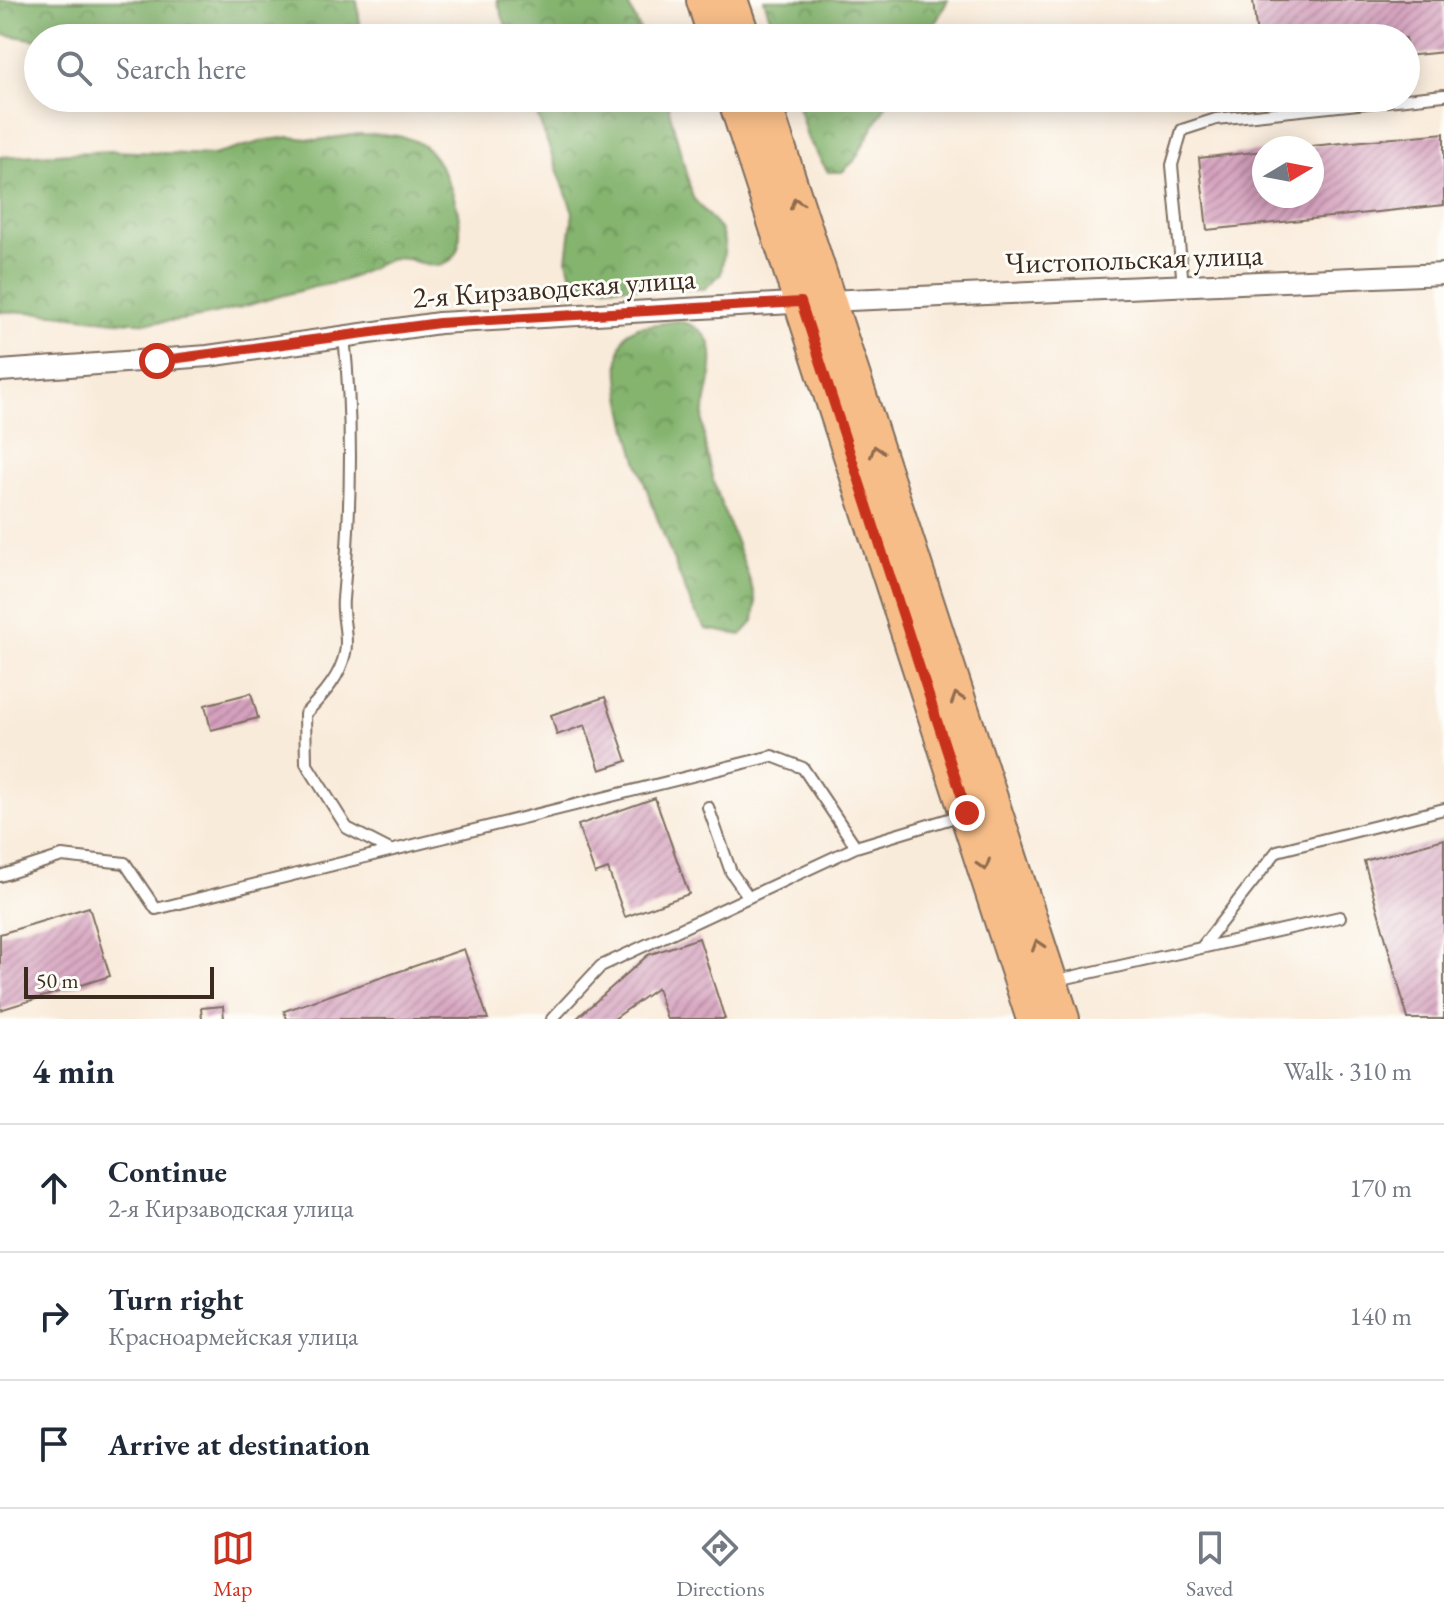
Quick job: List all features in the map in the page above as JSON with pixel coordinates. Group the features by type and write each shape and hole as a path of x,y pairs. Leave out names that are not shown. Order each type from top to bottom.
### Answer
{"main road":[{"path":"704,0 712,24"},
{"path":"730,0 738,24"},
{"path":"740,112 814,301 1062,1019"},
{"path":"766,112 814,301 967,813 1034,1019"}],"street":[{"name":"Чистопольская улица","path":"814,301 1183,288 1444,274"},
{"name":"2-я Кирзаводская улица","path":"0,371 195,357 439,323 814,301"}],"lane":[{"path":"1420,98 1444,95"},
{"path":"1183,288 1172,165 1182,130 1216,119 1282,112"},
{"path":"344,336 349,409 347,565 342,602 345,653 331,686 305,714 306,763 347,828 390,850"},
{"path":"0,876 62,856 125,863 156,909 772,756 803,768 856,847"},
{"path":"708,807 731,872 748,896"},
{"path":"1201,948 1277,851 1444,809"},
{"path":"552,1019 601,966 856,847 967,813"},
{"path":"1050,982 1340,917"}],"green space":[{"path":"0,0 357,0 360,24 24,24 24,38 0,34"},
{"path":"497,0 626,0 637,24 505,24"},
{"path":"764,0 948,0 935,24 772,24"},
{"path":"536,112 670,112 693,198 720,229 725,244 721,274 704,289 582,283 570,272 567,260 573,212"},
{"path":"800,112 882,112 854,161 842,172 828,172 807,137"},
{"path":"359,134 405,138 419,143 430,152 441,168 457,207 459,246 452,259 439,265 427,265 392,259 338,282 188,319 128,322 0,312 0,157 111,151 213,155 267,140 290,137 317,140"},
{"path":"677,321 696,327 707,337 712,350 703,425 706,449 717,493 756,603 754,621 741,635 706,629 692,607 654,509 627,426 620,388 619,356 627,333 638,327"}],"building":[{"path":"1253,0 1444,0 1444,52 1420,55 1420,24 1256,24"},
{"path":"1444,133 1444,205 1207,230 1199,158 1252,152 1252,208 1324,208 1324,145"},
{"path":"251,693 258,718 211,730 205,705"},
{"path":"605,697 627,761 600,770 585,725 557,735 551,715"},
{"path":"655,798 689,894 625,917 608,869 595,874 578,825"},
{"path":"1444,839 1444,1019 1408,1019 1364,861"},
{"path":"89,907 110,976 0,1010 0,934"},
{"path":"699,938 725,1019 667,1019 657,988 614,1019 576,1019 648,955"},
{"path":"464,949 488,1019 287,1019 284,1011"},
{"path":"223,1006 224,1019 202,1019 201,1008"}],"route":[{"path":"157,361 439,323 801,302 967,813"}]}
